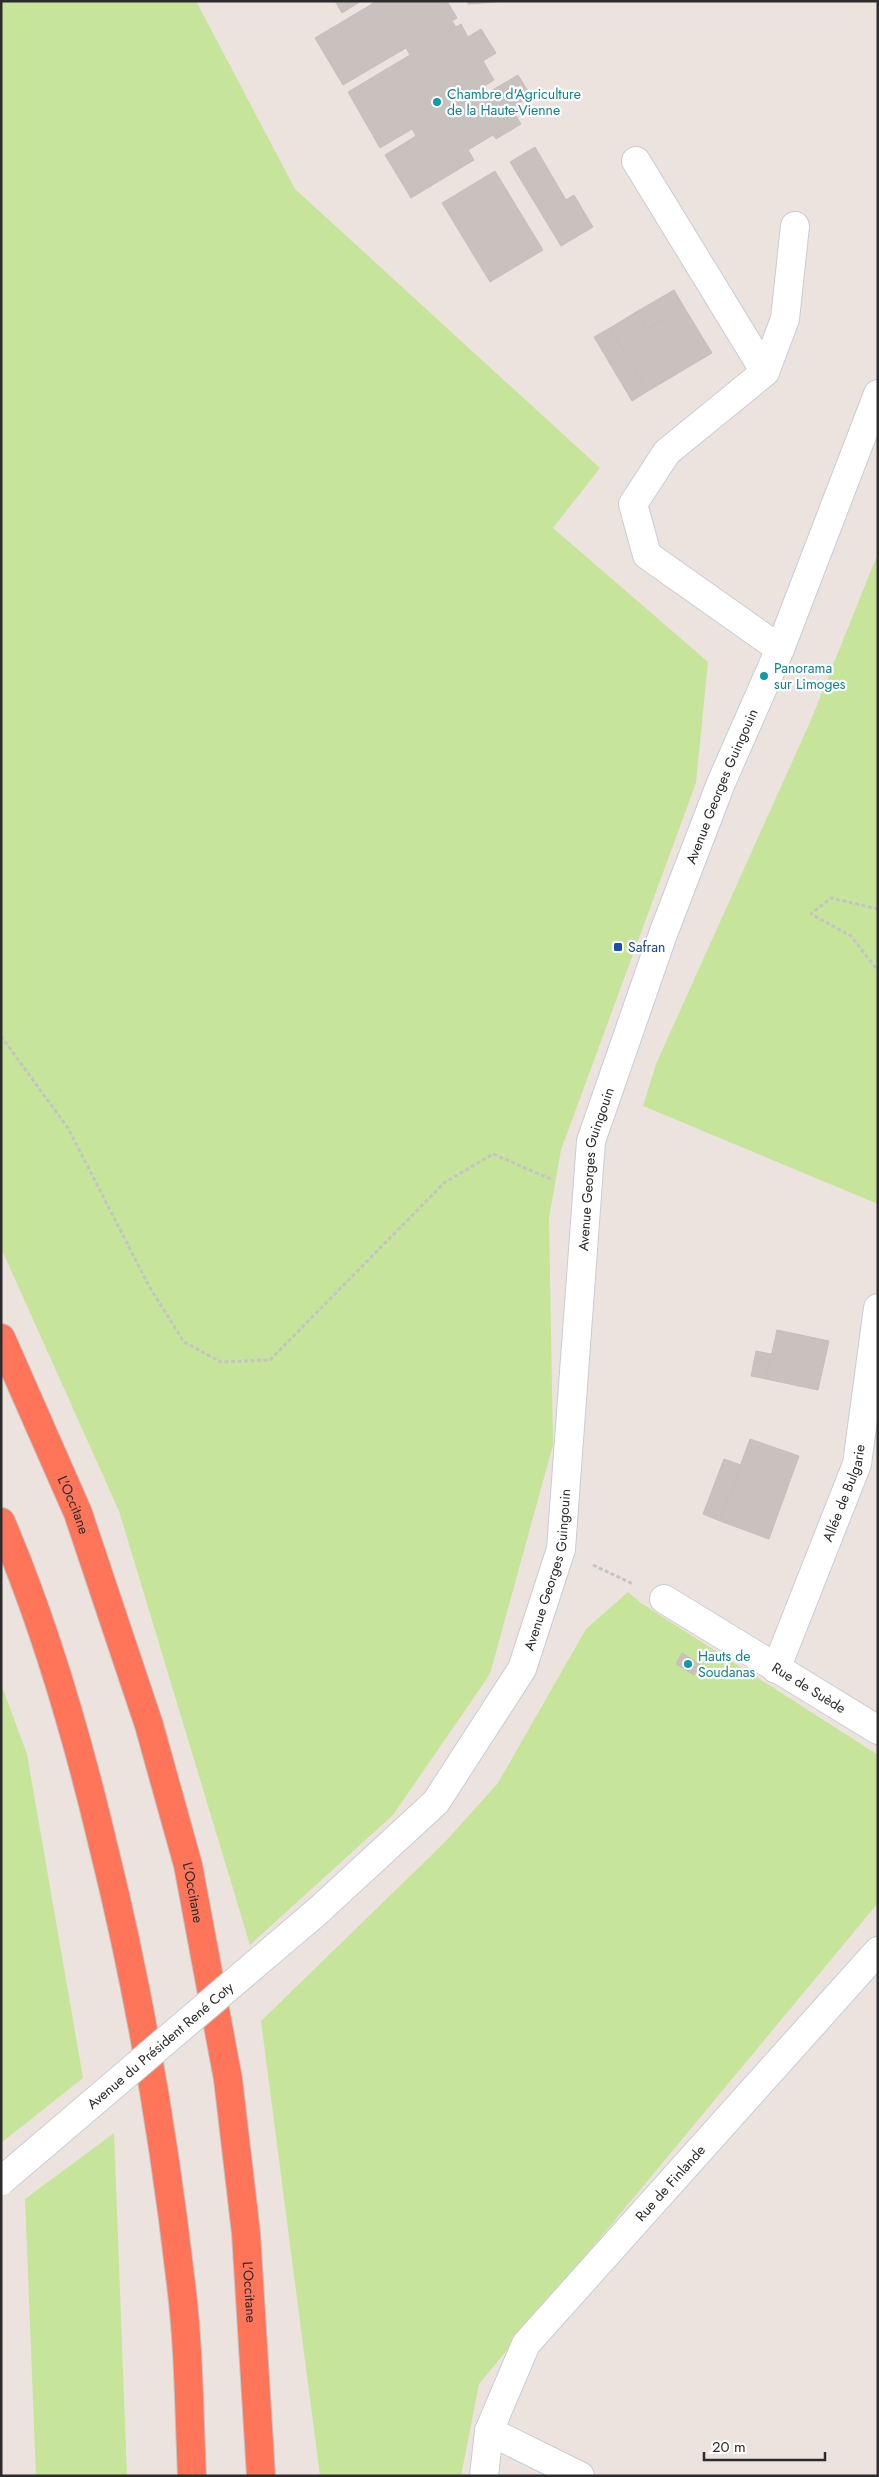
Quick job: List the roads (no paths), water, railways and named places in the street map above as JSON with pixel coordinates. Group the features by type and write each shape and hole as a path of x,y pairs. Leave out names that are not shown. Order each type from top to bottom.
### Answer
{"highway":[{"name":"L'Occitane","path":"1,1338 78,1513 149,1725 188,1866 228,2079 246,2233 261,2476"},
{"path":"1,1522 50,1654 81,1756 128,1946 158,2118 182,2287 192,2476"}],"street":[{"path":"636,161 766,372"},
{"path":"780,649 647,555 633,504 667,452 766,372 785,319 795,226"},
{"name":"Avenue Georges Guingouin","path":"319,1910 436,1802 522,1669 561,1549 591,1141 662,934 721,783 780,649 878,394"},
{"name":"Allée de Bulgarie","path":"776,1669 856,1464 878,1308"},
{"name":"Rue de Suède","path":"664,1599 878,1730"},
{"name":"Avenue du Président René Coty","path":"1,2181 319,1910"},
{"name":"Rue de Finlande","path":"484,2476 489,2431 526,2344 878,1950"},
{"path":"489,2431 580,2476"}],"place":[{"name":"Chambre d'Agriculture de la Haute-Vienne","path":"437,102"},
{"name":"Panorama sur Limoges","path":"764,676"},
{"name":"Safran","path":"618,947"},
{"name":"Hauts de Soudanas","path":"688,1664"}]}
